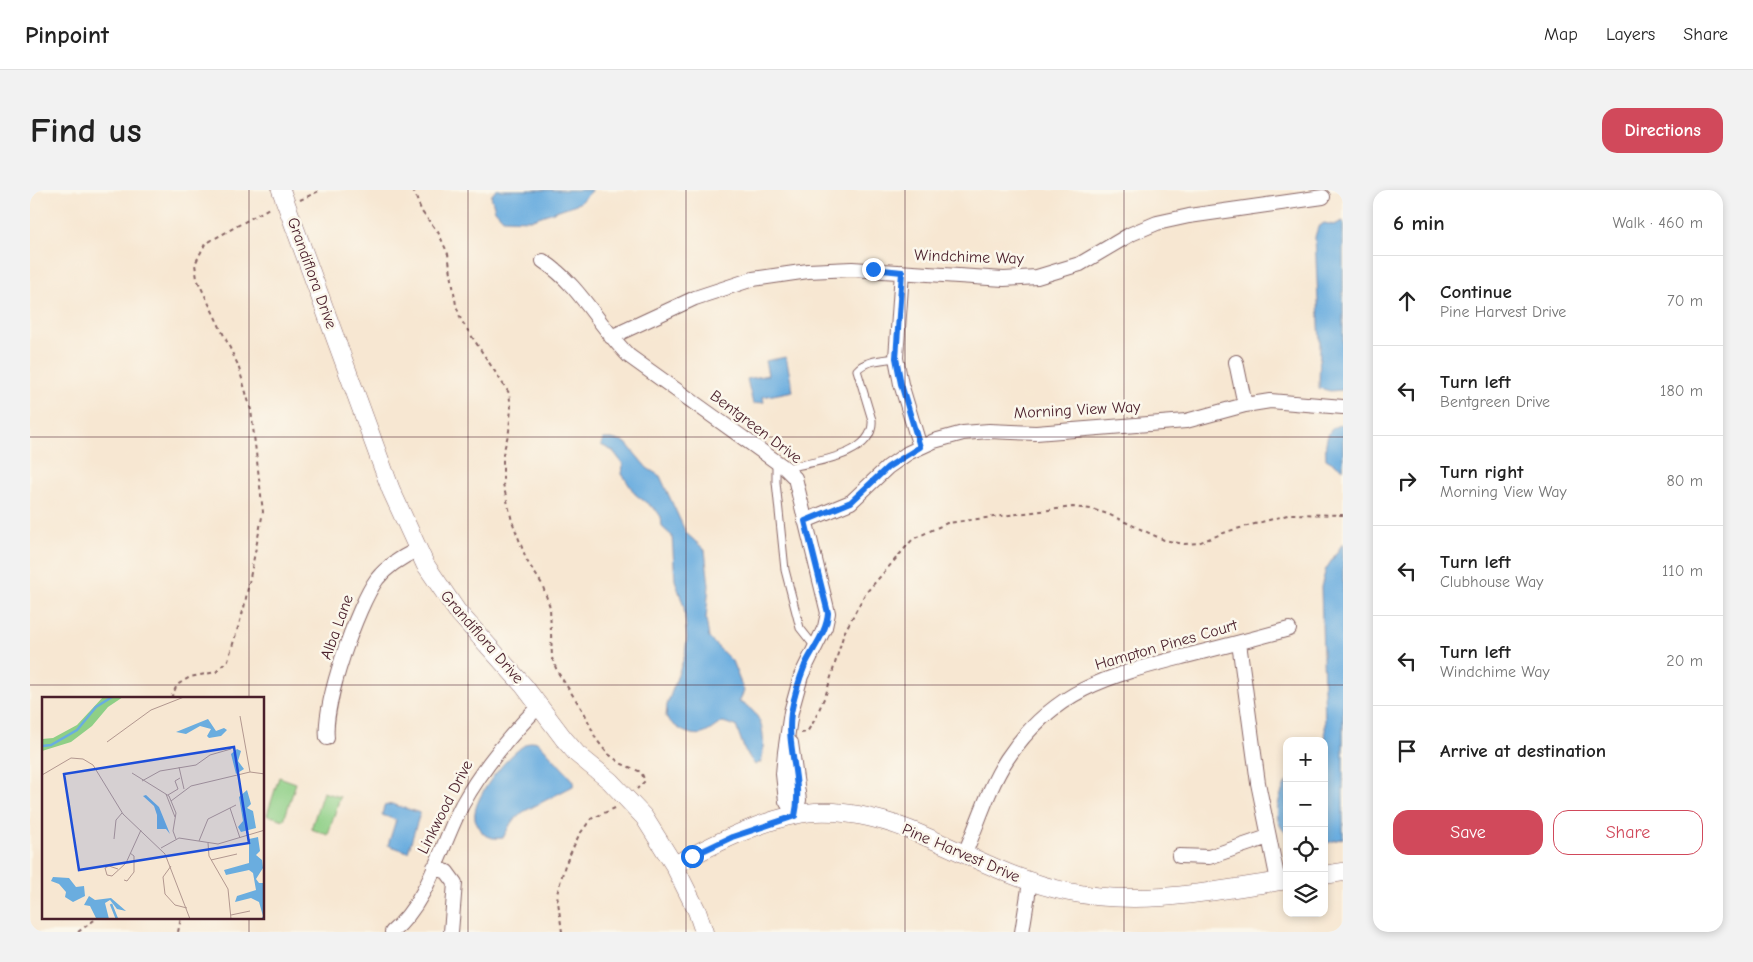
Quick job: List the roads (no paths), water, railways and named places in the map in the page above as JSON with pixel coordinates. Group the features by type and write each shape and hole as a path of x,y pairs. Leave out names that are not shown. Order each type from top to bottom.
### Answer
{"street":[{"name":"Grandiflora Drive","path":"284,197 391,490 417,550 457,611 540,705 577,754 628,799 644,817 674,865 697,911 704,932"},
{"name":"Windchime Way","path":"611,337 703,295 753,279 827,269 1004,278 1037,277 1080,264 1131,234 1156,223 1323,197"},
{"name":"Bentgreen Drive","path":"543,261 572,285 611,337 642,366 781,465 791,473 798,484 805,521 828,613 825,626 799,682 789,735 799,800 795,816"},
{"path":"902,272 896,358 901,384 920,447"},
{"path":"1236,362 1246,405"},
{"name":"Morning View Way","path":"805,521 851,502 888,467 920,447 949,436 975,431 1036,433 1162,424 1202,418 1246,405 1283,401 1343,407"},
{"name":"Alba Lane","path":"327,738 327,710 354,623 365,598 388,567 417,550"},
{"name":"Hampton Pines Court","path":"964,855 993,786 1007,759 1023,738 1051,710 1078,692 1107,678 1289,629"},
{"path":"1239,643 1258,783 1268,837 1282,881"},
{"name":"Linkwood Drive","path":"392,932 416,905 479,776 510,736 540,705"},
{"name":"Pine Harvest Drive","path":"674,865 732,837 795,816 822,812 879,820 913,831 964,855 1030,882 1089,895 1142,899 1196,895 1282,881"},
{"path":"1179,856 1209,857 1268,837"},
{"path":"434,867 446,872 455,883 451,932"},
{"path":"1328,874 1343,872"},
{"path":"1022,932 1030,882"}],"lane":[{"path":"815,647 800,628 785,570 776,482 781,465 844,456 869,436 872,420 857,370 860,366 896,358"}],"water":[{"path":"496,190 592,191 579,203 530,220 503,219 495,210 491,196"},
{"path":"1343,221 1343,390 1330,391 1319,388 1320,344 1315,237 1318,227 1324,223 1334,225"},
{"path":"786,357 793,391 763,397 764,402 753,404 747,379 768,375 765,361"},
{"path":"1343,424 1343,469 1326,459 1326,448 1329,432"},
{"path":"603,439 612,439 626,443 647,468 660,476 686,533 705,550 709,585 706,619 709,638 732,661 744,691 739,702 754,712 762,727 763,753 761,762 755,765 745,751 736,726 723,722 705,733 694,734 678,728 666,717 667,705 685,655 687,638 684,607 675,580 672,536 662,527 661,517 657,511 635,494 622,474 623,464 613,451 601,445"},
{"path":"1343,543 1343,838 1328,843 1328,737 1325,737 1321,587 1326,569"},
{"path":"534,741 539,743 574,781 573,786 523,812 511,823 503,838 486,836 475,818 480,798 506,761 516,751"},
{"path":"1283,790 1283,830 1278,816"},
{"path":"392,804 420,813 408,852 388,845 396,820 382,815 384,806"}]}
